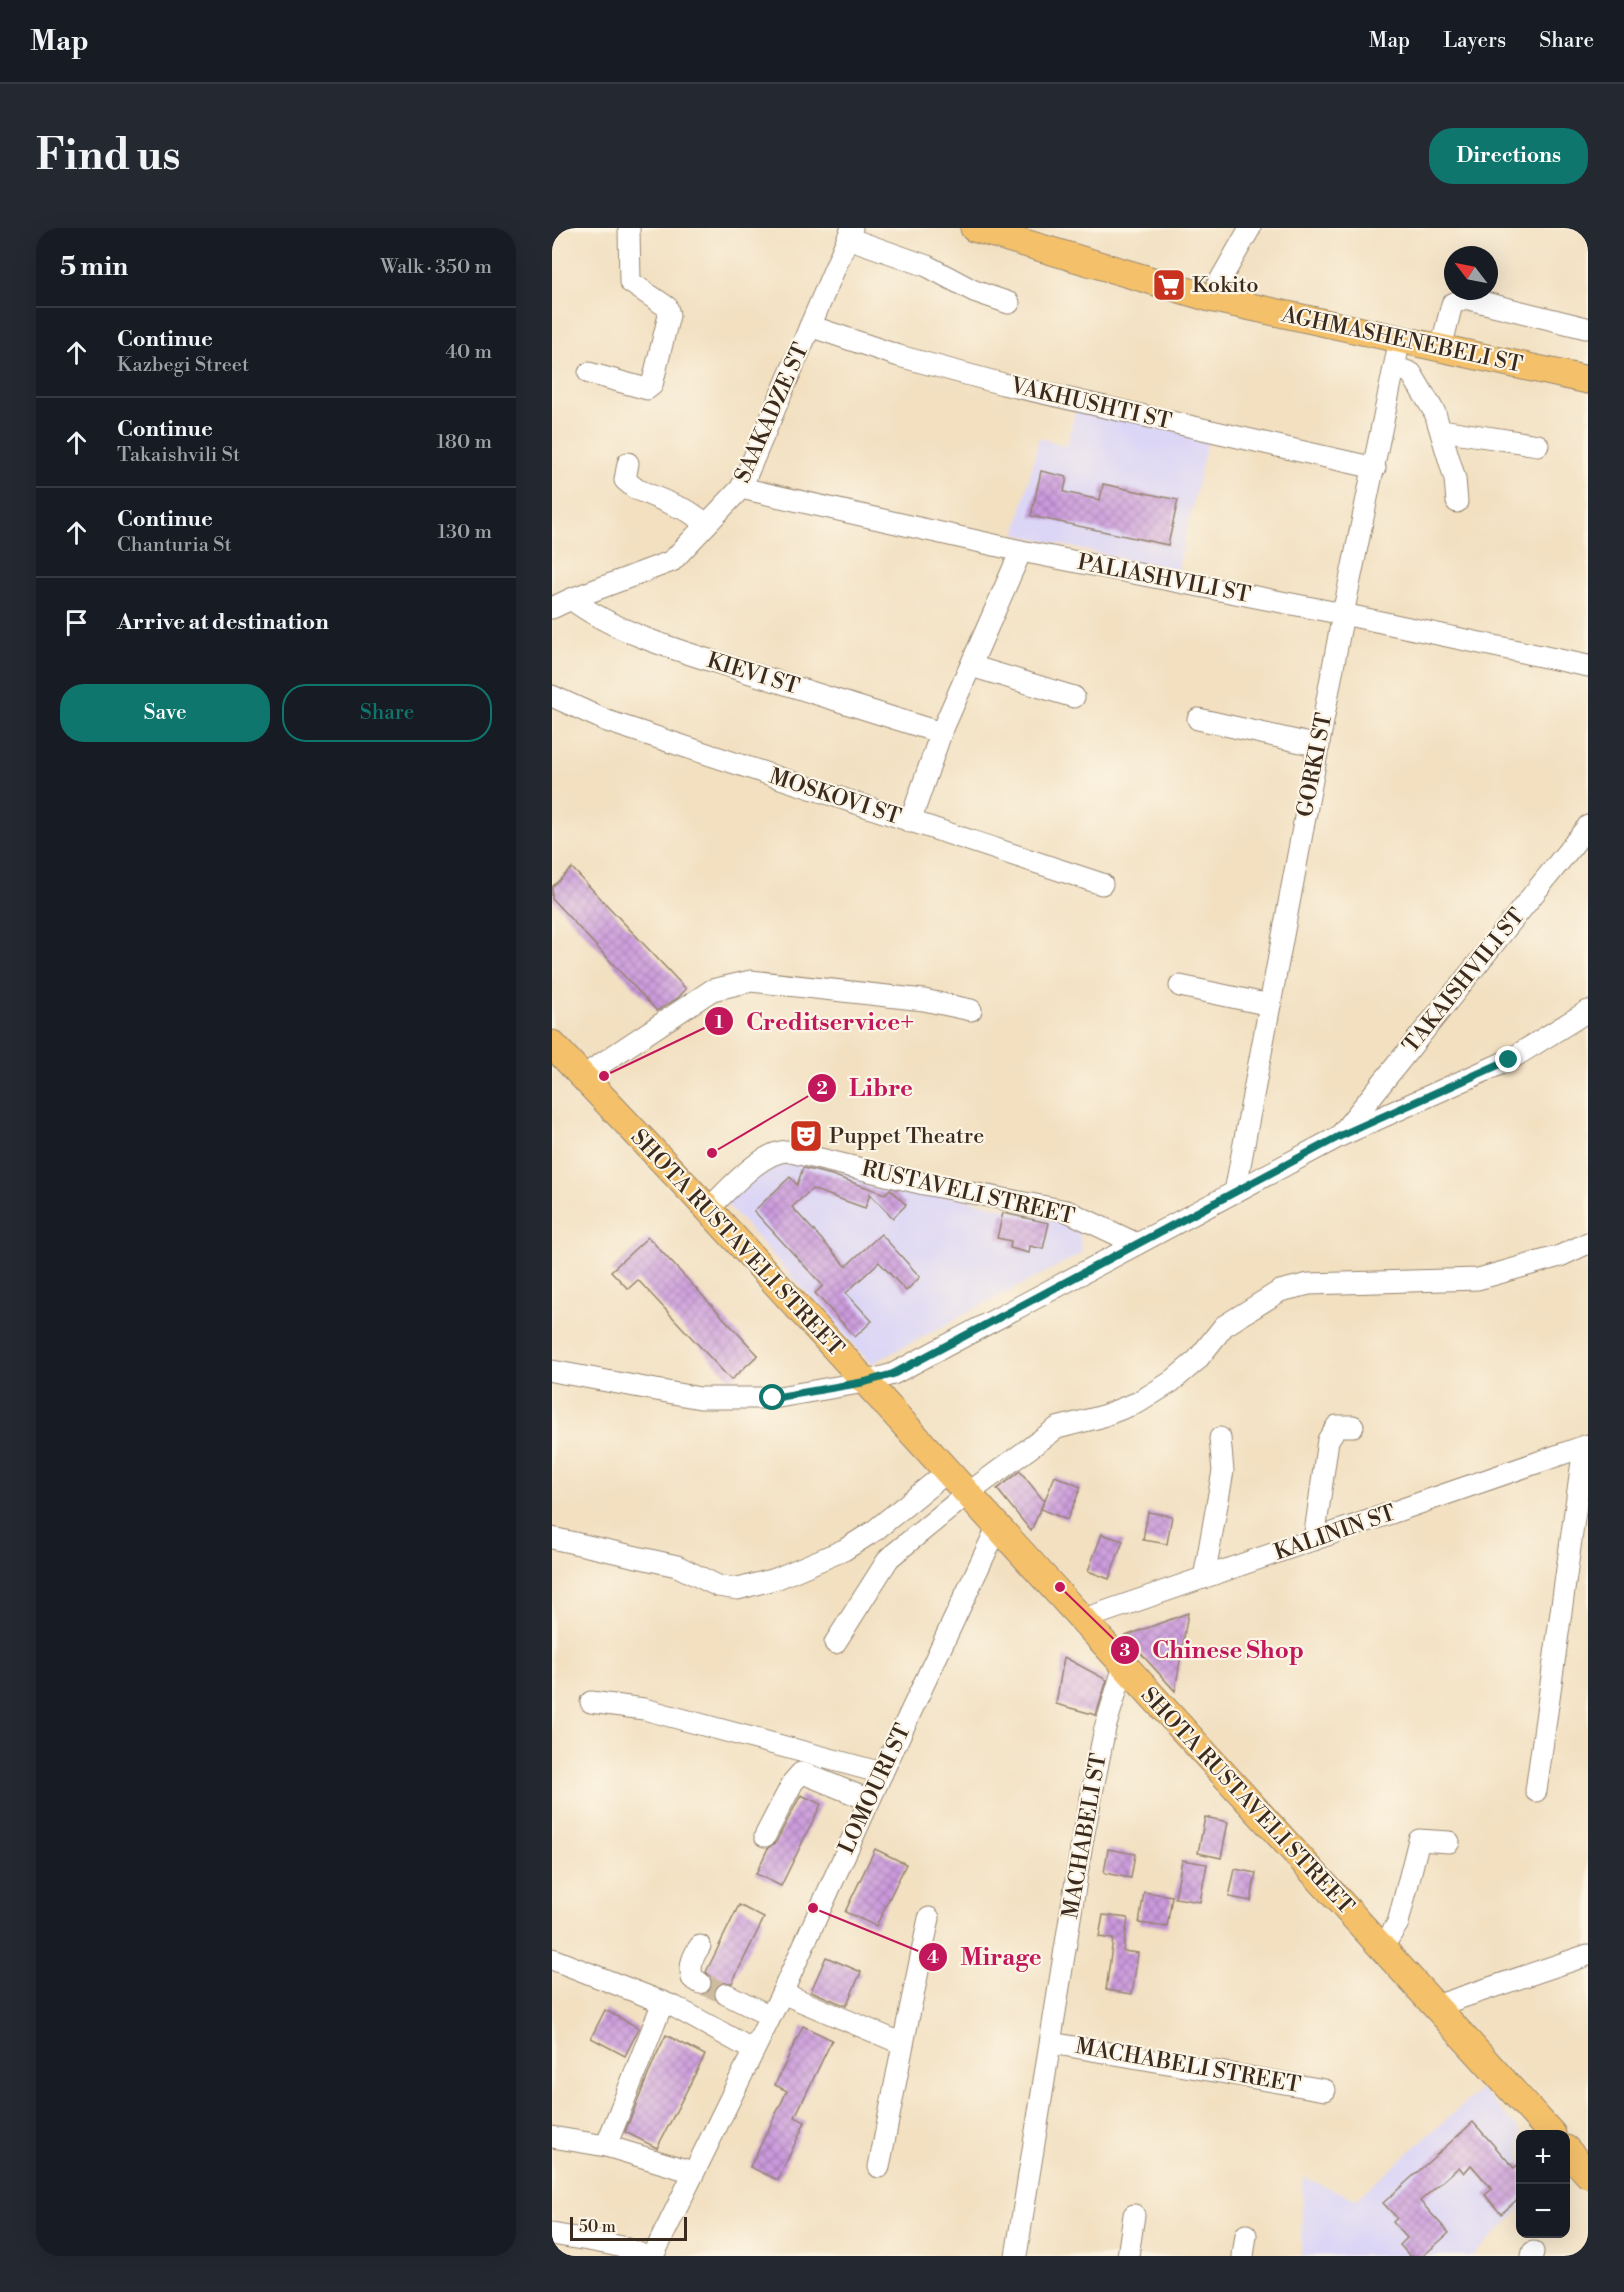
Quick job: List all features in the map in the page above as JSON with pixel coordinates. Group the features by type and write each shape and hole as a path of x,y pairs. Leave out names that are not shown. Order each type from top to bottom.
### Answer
{"main road":[{"name":"AGHMASHENEBELI ST","path":"975,228 1210,298 1588,380"},
{"name":"SHOTA RUSTAVELI STREET","path":"552,1044 708,1209 946,1473 1548,2130"},
{"path":"1570,2154 1588,2174"}],"street":[{"path":"589,373 647,389 652,385 669,315 667,307 630,282 629,228"},
{"path":"1210,298 1250,228"},
{"path":"850,233 927,266 974,291 1009,303"},
{"name":"SAAKADZE ST","path":"552,608 672,561 741,488 850,233"},
{"path":"1441,348 1452,304 1465,298 1586,328"},
{"name":"VAKHUSHTI ST","path":"810,326 899,356 1003,384 1375,468"},
{"name":"GORKI ST","path":"1235,1192 1343,614 1400,339"},
{"path":"1395,367 1412,373 1435,413 1455,479 1457,502"},
{"path":"1441,430 1538,445"},
{"path":"628,463 625,480 636,489 688,512 706,524"},
{"name":"PALIASHVILI ST","path":"741,488 1021,551 1343,614 1588,666"},
{"name":"MOSKOVI ST","path":"552,696 607,721 910,822 941,733 1021,551"},
{"name":"KIEVI ST","path":"571,599 588,612 687,653 941,733"},
{"path":"970,666 1074,697"},
{"path":"1198,719 1318,746"},
{"path":"910,822 1101,884"},
{"name":"TAKAISHVILI ST","path":"1340,1136 1588,826"},
{"path":"583,1076 712,990 751,981 924,1000 971,1010"},
{"path":"1180,986 1270,1005"},
{"path":"552,1371 700,1398 773,1398 865,1382 893,1374 1340,1136 1509,1060 1588,1011"},
{"name":"RUSTAVELI STREET","path":"708,1209 760,1161 776,1152 787,1151 924,1184 1067,1211 1137,1244"},
{"path":"835,1642 889,1558 967,1494 1057,1428 1100,1417 1140,1402 1171,1382 1197,1360 1224,1326 1280,1291 1319,1283 1478,1279 1560,1256 1588,1243"},
{"path":"1314,1540 1328,1440 1337,1426 1353,1426"},
{"path":"1204,1578 1223,1471 1220,1438"},
{"path":"1536,1791 1586,1446"},
{"name":"KALININ ST","path":"1081,1620 1586,1446"},
{"path":"552,1538 677,1566 718,1586 738,1588 778,1578 811,1566 844,1550 874,1532 946,1473"},
{"name":"LOMOURI ST","path":"652,2256 782,1993 997,1528"},
{"name":"MACHABELI ST","path":"1016,2256 1084,1832 1105,1728 1124,1666"},
{"path":"591,1702 644,1709 882,1773"},
{"path":"765,1836 793,1782 801,1773 870,1800"},
{"path":"1382,1948 1398,1923 1419,1840 1449,1842"},
{"path":"879,2168 929,1918"},
{"path":"700,1946 693,1956 690,1970 692,1978 700,1983"},
{"path":"1436,2006 1588,1955"},
{"path":"552,1959 663,2002 753,2050"},
{"path":"782,1993 903,2044"},
{"path":"726,1994 770,2016"},
{"path":"606,2146 663,2002"},
{"name":"MACHABELI STREET","path":"1050,2043 1325,2090"},
{"path":"552,2137 606,2146 693,2172"},
{"path":"1128,2256 1134,2216"},
{"path":"552,2234 627,2247 645,2256"},
{"path":"1243,2256 1245,2235"}],"shaded area":[{"path":"1076,407 1208,438 1177,572 1016,534 1039,438 1067,446"},
{"path":"804,1161 1078,1226 1082,1253 871,1364 722,1199 774,1166"},
{"path":"1481,2089 1519,2130 1516,2130 1516,2214 1473,2256 1301,2256 1303,2177 1356,2199"}],"building":[{"path":"1041,471 1067,477 1064,492 1100,500 1103,484 1178,500 1168,545 1031,516"},
{"path":"572,868 686,989 678,998 657,1011 552,899 552,887"},
{"path":"803,1168 832,1175 885,1194 890,1189 906,1205 893,1218 870,1194 865,1208 812,1189 792,1207 846,1266 881,1234 920,1277 906,1291 879,1262 846,1293 872,1321 855,1337 815,1293 823,1286 754,1211 790,1177 797,1185"},
{"path":"1003,1213 1049,1223 1043,1249 1030,1246 1029,1253 1010,1248 1011,1241 997,1238"},
{"path":"648,1237 758,1355 731,1380 638,1280 628,1289 611,1271"},
{"path":"1020,1471 1044,1501 1031,1531 997,1489"},
{"path":"1055,1476 1081,1487 1067,1520 1041,1509"},
{"path":"1148,1512 1172,1516 1167,1544 1143,1540"},
{"path":"1102,1534 1123,1541 1109,1579 1088,1571"},
{"path":"1188,1613 1175,1691 1125,1636"},
{"path":"1064,1657 1107,1680 1096,1715 1056,1704"},
{"path":"801,1795 821,1804 781,1886 756,1874 768,1848 776,1842"},
{"path":"1205,1817 1228,1822 1221,1858 1198,1853"},
{"path":"875,1849 906,1864 876,1926 845,1912"},
{"path":"1108,1849 1135,1854 1131,1878 1104,1873"},
{"path":"1182,1860 1207,1864 1200,1902 1175,1898"},
{"path":"1235,1869 1256,1873 1251,1901 1229,1897"},
{"path":"1144,1892 1172,1896 1167,1927 1139,1923"},
{"path":"739,1905 764,1918 732,1983 720,1983 713,1994 709,1992 713,1983 706,1972"},
{"path":"1103,1915 1128,1918 1123,1951 1138,1953 1132,1994 1106,1990 1113,1939 1099,1937"},
{"path":"826,1957 861,1972 846,2006 811,1991"},
{"path":"605,2010 639,2028 625,2056 591,2038"},
{"path":"803,2026 832,2040 795,2117 805,2122 778,2180 750,2167 787,2091 775,2085"},
{"path":"666,2035 705,2055 657,2148 625,2132"},
{"path":"1473,2122 1514,2168 1516,2166 1516,2200 1501,2214 1485,2195 1492,2189 1471,2165 1464,2173 1459,2167 1420,2201 1449,2233 1423,2256 1410,2256 1400,2245 1407,2238 1393,2222 1397,2218 1383,2203"}],"tunnel":[{"path":"700,1983 726,1994"}],"place":[{"name":"Kokito","path":"1169,285"},
{"name":"Creditservice+","path":"604,1076"},
{"name":"Puppet Theatre","path":"806,1136"},
{"name":"Libre","path":"712,1153"},
{"name":"Chinese Shop","path":"1060,1587"},
{"name":"Mirage","path":"813,1908"}],"route":[{"path":"773,1398 865,1382 893,1374 1340,1136 1509,1060"}]}
